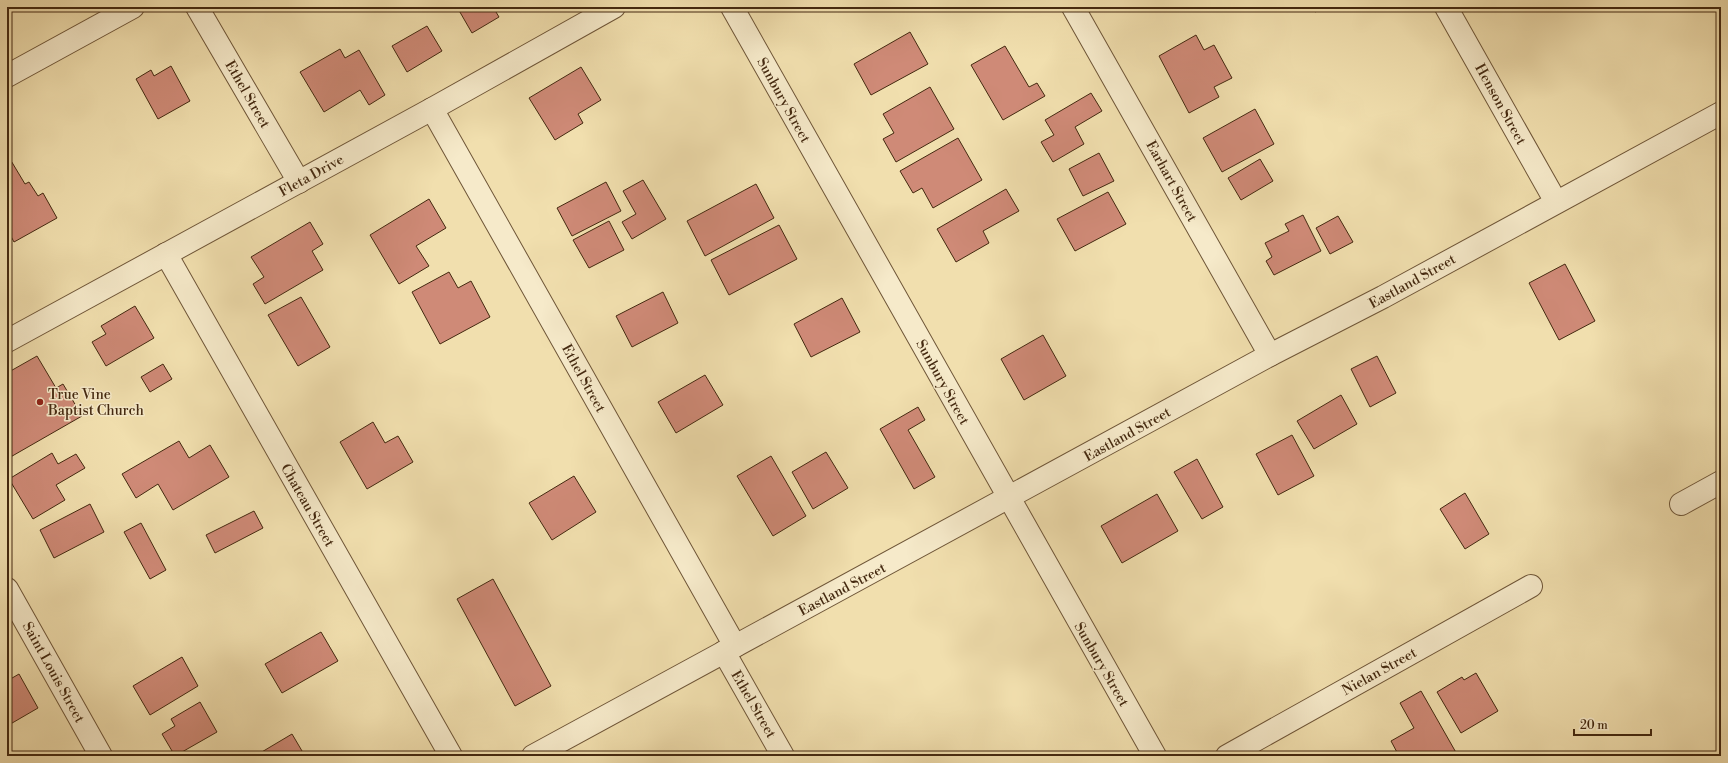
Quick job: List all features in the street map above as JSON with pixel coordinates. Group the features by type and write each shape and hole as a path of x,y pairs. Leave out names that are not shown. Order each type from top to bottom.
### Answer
{"street":[{"path":"7,76 133,7"},
{"name":"Ethel Street","path":"197,7 299,182"},
{"name":"Fleta Drive","path":"7,341 432,109 614,7"},
{"name":"Sunbury Street","path":"732,7 1008,499 1155,756"},
{"name":"Earhart Street","path":"1073,7 1270,355"},
{"name":"Henson Street","path":"1446,7 1556,202"},
{"name":"Ethel Street","path":"432,109 730,649 783,756"},
{"name":"Eastland Street","path":"532,756 1008,499 1270,355 1383,297 1721,113"},
{"name":"Chateau Street","path":"166,254 451,756"},
{"path":"1681,504 1721,482"},
{"name":"Nielan Street","path":"1227,756 1531,586"},
{"name":"Saint Louis Street","path":"7,589 101,756"}],"building":[{"path":"457,7 493,7 499,17 472,33"},
{"path":"1312,7 1324,7 1315,12"},
{"path":"427,26 442,51 407,72 392,46"},
{"path":"910,32 928,64 871,95 854,64"},
{"path":"1196,35 1204,50 1214,45 1232,78 1214,87 1219,97 1189,113 1159,56"},
{"path":"1005,46 1029,87 1037,83 1045,96 1003,120 971,65"},
{"path":"340,49 345,58 359,50 385,95 369,105 360,90 324,112 300,72"},
{"path":"171,66 190,101 158,119 136,79 151,70 154,76"},
{"path":"581,67 601,100 578,114 583,123 555,140 529,98"},
{"path":"930,87 954,129 896,162 883,139 894,133 883,114"},
{"path":"1091,93 1102,111 1075,127 1084,144 1053,162 1041,142 1054,135 1045,120"},
{"path":"1255,109 1274,144 1222,172 1203,138"},
{"path":"958,138 982,180 933,208 922,188 913,193 900,171"},
{"path":"1099,153 1114,181 1083,196 1069,169"},
{"path":"7,154 25,184 29,182 38,196 43,193 57,218 14,242 7,229"},
{"path":"1260,159 1273,181 1241,200 1228,178"},
{"path":"643,180 666,219 632,239 622,222 636,214 623,191"},
{"path":"606,182 621,211 572,236 557,208"},
{"path":"756,184 774,218 705,256 687,221"},
{"path":"1006,189 1019,211 983,231 989,243 956,262 937,229"},
{"path":"1108,192 1126,224 1075,251 1057,219"},
{"path":"429,199 446,228 416,246 429,266 399,284 370,235"},
{"path":"1303,215 1321,251 1274,275 1266,261 1272,257 1265,243 1289,231 1285,224"},
{"path":"1338,216 1353,242 1330,254 1316,228"},
{"path":"609,221 624,250 589,268 573,240"},
{"path":"310,222 323,244 312,251 323,270 265,304 253,284 264,277 251,257"},
{"path":"779,225 797,259 729,295 711,260"},
{"path":"1565,264 1595,321 1559,340 1529,283"},
{"path":"449,272 458,288 471,281 490,317 440,344 412,292"},
{"path":"663,292 678,323 632,347 616,316"},
{"path":"301,297 330,347 298,366 268,315"},
{"path":"842,298 860,332 811,357 794,324"},
{"path":"135,306 154,338 106,366 92,342 106,334 101,326"},
{"path":"1043,335 1066,376 1024,400 1001,359"},
{"name":"True Vine Baptist Church","path":"37,356 56,388 63,384 82,416 7,459 7,373"},
{"path":"1377,356 1396,393 1370,407 1351,369"},
{"path":"163,364 172,379 150,392 141,377"},
{"path":"705,375 723,405 676,433 658,402"},
{"path":"1341,395 1357,424 1314,449 1297,421"},
{"path":"918,407 925,420 908,430 935,477 914,489 880,429"},
{"path":"373,422 385,443 398,436 413,462 367,489 340,442"},
{"path":"1292,435 1314,476 1278,495 1256,454"},
{"path":"179,441 189,458 210,445 229,477 173,510 158,484 136,498 122,474"},
{"path":"826,452 848,488 813,509 792,472"},
{"path":"52,453 58,464 76,454 85,468 56,485 65,500 33,519 9,479"},
{"path":"771,456 806,516 773,536 737,476"},
{"path":"1197,459 1223,507 1202,519 1174,472"},
{"path":"574,476 596,512 552,540 529,503"},
{"path":"1465,493 1489,534 1465,549 1440,509"},
{"path":"1157,494 1178,531 1122,563 1101,526"},
{"path":"90,504 104,532 54,558 40,530"},
{"path":"254,511 263,528 215,553 206,535"},
{"path":"141,523 166,570 150,579 124,532"},
{"path":"493,579 551,686 515,706 457,599"},
{"path":"321,632 338,661 282,693 265,664"},
{"path":"182,657 198,686 150,715 133,686"},
{"path":"1476,673 1498,711 1461,733 1437,692 1462,677 1464,680"},
{"path":"19,674 38,708 7,726 7,681"},
{"path":"1421,691 1458,756 1399,756 1391,741 1414,728 1400,703"},
{"path":"200,702 217,732 175,756 162,734 175,726 171,719"},
{"path":"292,734 305,756 255,756"}],"place":[{"name":"True Vine Baptist Church","path":"40,402"}]}
